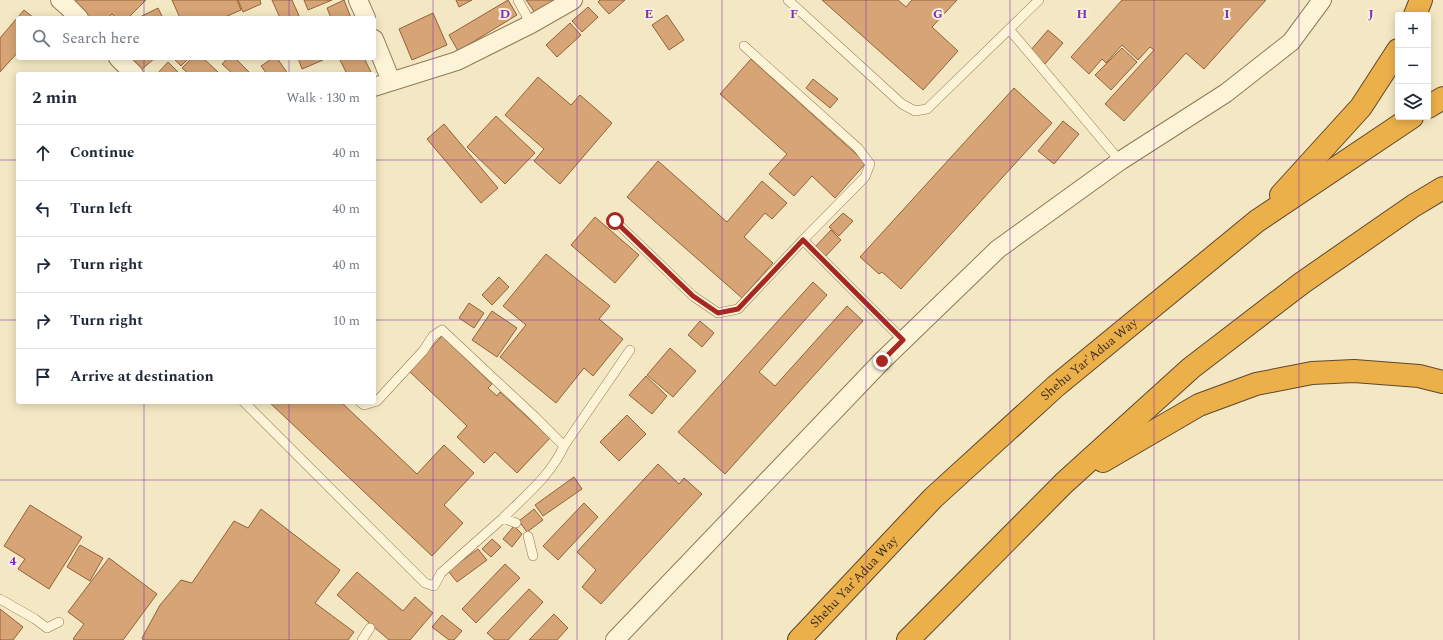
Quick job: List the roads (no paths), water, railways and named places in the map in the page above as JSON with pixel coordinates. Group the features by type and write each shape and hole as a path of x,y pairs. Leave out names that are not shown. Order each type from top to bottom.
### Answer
{"highway":[{"path":"1416,12 1421,0"},
{"path":"1257,221 1361,107 1395,55"},
{"path":"1431,105 1443,98"},
{"name":"Shehu Yar'Adua Way","path":"799,640 933,498 1044,396 1257,221 1408,120"},
{"path":"908,640 1064,483 1192,368 1302,283 1413,206 1443,188"},
{"path":"1064,483 1199,404 1256,384 1312,373 1354,371 1419,376 1443,382"}],"street":[{"path":"60,0 77,16"},
{"path":"358,0 365,16"},
{"path":"376,50 382,84 457,61 531,24 573,0"},
{"path":"615,640 903,340 998,249 1120,162 1226,93 1291,42 1322,0"},
{"path":"120,60 132,72"}],"lane":[{"path":"518,0 531,24"},
{"path":"788,0 902,104 915,111 927,109 1039,0"},
{"path":"1009,29 1120,162"},
{"path":"615,221 693,296 718,313 738,309 865,177 870,164 858,148 744,46"},
{"path":"803,240 903,340"},
{"path":"376,401 434,336 442,330 564,446"},
{"path":"246,404 424,583 434,586 440,572 503,518 546,476 558,459 564,446 630,350"},
{"path":"503,518 516,523"},
{"path":"528,536 533,556"},
{"path":"0,599 35,619 47,628 59,622"},
{"path":"362,640 370,628"}]}
